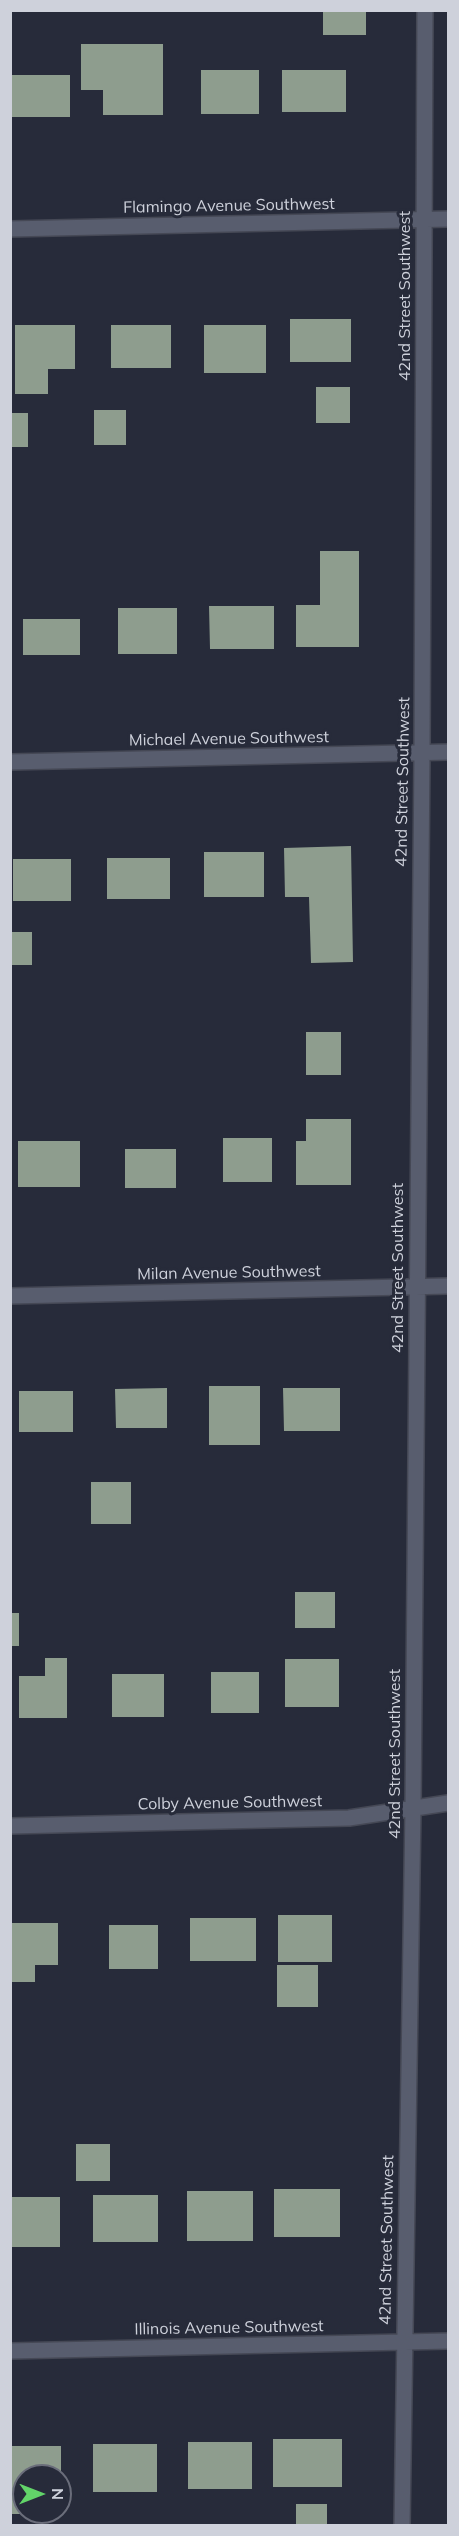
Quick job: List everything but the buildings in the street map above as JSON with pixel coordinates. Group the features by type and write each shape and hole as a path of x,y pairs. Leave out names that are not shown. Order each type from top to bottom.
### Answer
{"street":[{"name":"42nd Street Southwest","path":"402,2526 413,1808 422,753 425,10"},
{"name":"Flamingo Avenue Southwest","path":"10,229 448,219"},
{"name":"Michael Avenue Southwest","path":"10,762 448,752"},
{"name":"Milan Avenue Southwest","path":"10,1296 448,1286"},
{"name":"Colby Avenue Southwest","path":"10,1826 349,1818 448,1803"},
{"name":"Illinois Avenue Southwest","path":"10,2351 448,2341"}]}
